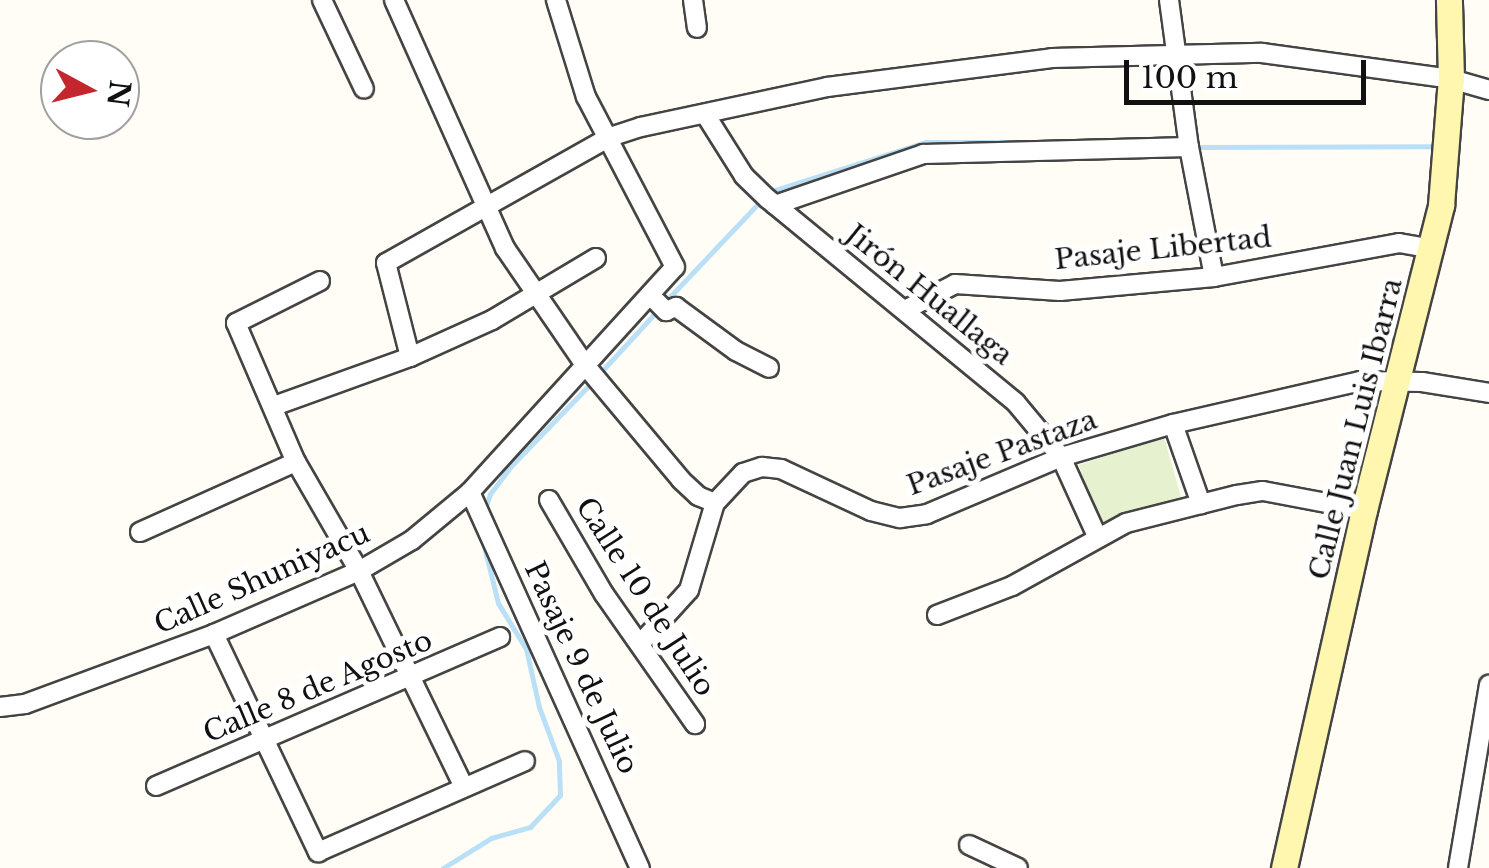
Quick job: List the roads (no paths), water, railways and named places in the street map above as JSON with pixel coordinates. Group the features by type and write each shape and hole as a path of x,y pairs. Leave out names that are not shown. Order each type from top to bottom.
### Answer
{"street":[{"path":"322,0 364,89"},
{"path":"394,0 484,208 535,293 585,366 681,480 698,496 715,502 689,590 640,644"},
{"path":"556,0 586,97 610,137"},
{"path":"693,0 697,28"},
{"path":"1169,0 1189,147 1214,277"},
{"name":"Calle Juan Luis Ibarra","path":"1284,868 1364,510 1441,205 1450,79 1449,0"},
{"path":"410,357 386,263 610,137 828,87 1052,58 1262,54 1450,79 1489,90"},
{"name":"Jirón Huallaga","path":"705,114 744,176 768,199 1016,403 1061,457 1097,536"},
{"name":"Calle Shuniyacu","path":"0,707 25,704 214,634 359,571 412,540 470,492 676,267 638,204 610,137"},
{"path":"768,199 923,154 1189,147"},
{"name":"Pasaje Libertad","path":"905,310 955,284 1060,291 1214,277 1351,249 1399,244 1432,249"},
{"path":"274,406 410,357 492,320 596,258"},
{"path":"320,281 236,322 296,462 359,571 463,785"},
{"path":"650,295 666,312 676,307 736,351 769,368"},
{"name":"Pasaje Pastaza","path":"715,502 743,472 762,467 782,469 871,511 900,518 927,514 1061,457 1172,424 1360,381 1489,393"},
{"path":"1172,424 1200,504"},
{"path":"140,532 296,462"},
{"name":"Pasaje 9 de Julio","path":"470,492 640,868"},
{"path":"937,615 1012,586 1126,523 1200,504 1263,492 1364,510"},
{"name":"Calle 10 de Julio","path":"549,500 695,724"},
{"path":"214,634 318,852 525,760"},
{"name":"Calle 8 de Agosto","path":"156,786 500,637"},
{"path":"1458,868 1489,685"},
{"path":"968,845 1018,868"}],"waterway":[{"path":"664,303 769,192 926,142 1037,142"},
{"path":"1193,147 1435,146"},
{"path":"600,373 657,311"},
{"path":"485,509 490,494 510,467 593,381"},
{"path":"443,868 491,838 530,827 560,795 559,761 539,707 526,649 498,603 481,534"}]}
